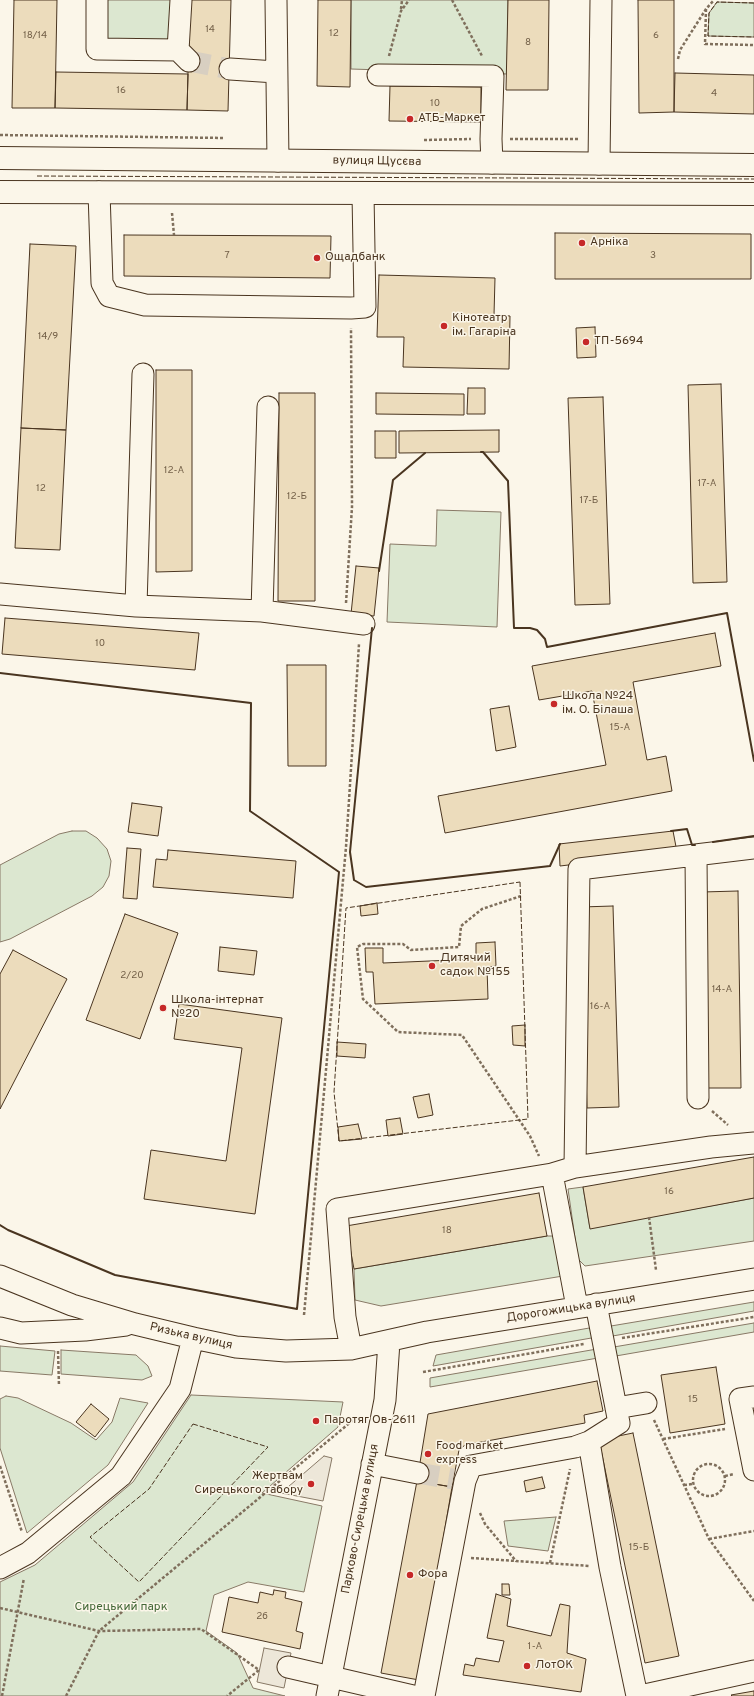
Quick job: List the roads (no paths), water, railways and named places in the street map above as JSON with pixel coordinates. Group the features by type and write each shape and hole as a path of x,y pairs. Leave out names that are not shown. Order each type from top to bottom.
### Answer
{"main road":[{"name":"вулиця Щусєва","path":"0,158 754,165"},
{"path":"0,192 754,194"}],"street":[{"path":"97,0 97,49 184,56 181,0"},
{"path":"276,0 278,160"},
{"path":"599,164 602,0"},
{"path":"230,69 276,72"},
{"path":"378,75 493,76 491,139 492,163"},
{"path":"99,192 102,283 109,296 145,304 351,308 365,307 363,194"},
{"path":"136,606 143,374"},
{"path":"262,611 268,407"},
{"path":"0,594 136,606 262,611 359,624"},
{"path":"574,1167 579,869 754,848"},
{"path":"696,855 698,1098"},
{"path":"351,1349 345,1317 337,1209 550,1175 574,1167 711,1147 751,1144"},
{"path":"424,1696 451,1556 459,1480 471,1466 582,1444 619,1423 604,1341 586,1306 550,1175"},
{"name":"Ризька вулиця","path":"0,1276 72,1305 135,1324 236,1347 286,1351 351,1349 389,1342"},
{"name":"Дорогожицька вулиця","path":"389,1342 427,1332 754,1279"},
{"path":"0,1328 21,1333 85,1330 135,1324"},
{"path":"0,1568 28,1553 121,1476 180,1389 193,1338"},
{"name":"Парково-Сирецька вулиця","path":"329,1687 385,1400 389,1342"},
{"path":"754,1397 740,1399 754,1470"},
{"path":"616,1408 646,1403"},
{"path":"582,1444 637,1696"},
{"path":"372,1464 418,1473"},
{"path":"288,1667 329,1687 413,1696"},
{"path":"640,1696 754,1671"}],"tunnel":[{"path":"189,61 230,69"},
{"path":"418,1473 453,1479"}],"place":[{"name":"АТБ-Маркет","path":"410,119"},
{"name":"Арніка","path":"582,243"},
{"name":"Ощадбанк","path":"317,258"},
{"name":"Кінотеатр ім. Гагаріна","path":"444,326"},
{"name":"ТП-5694","path":"586,342"},
{"name":"Школа №24 ім. О. Білаша","path":"554,704"},
{"name":"Дитячий садок №155","path":"432,966"},
{"name":"Школа-інтернат №20","path":"163,1008"},
{"name":"Паротяг Ов-2611","path":"316,1421"},
{"name":"Food market express","path":"428,1454"},
{"name":"Жертвам Сирецького табору","path":"311,1484"},
{"name":"Фора","path":"410,1575"},
{"name":"ЛотОК","path":"527,1666"}],"park label":[{"name":"Сирецький парк","path":"121,1608"}]}
